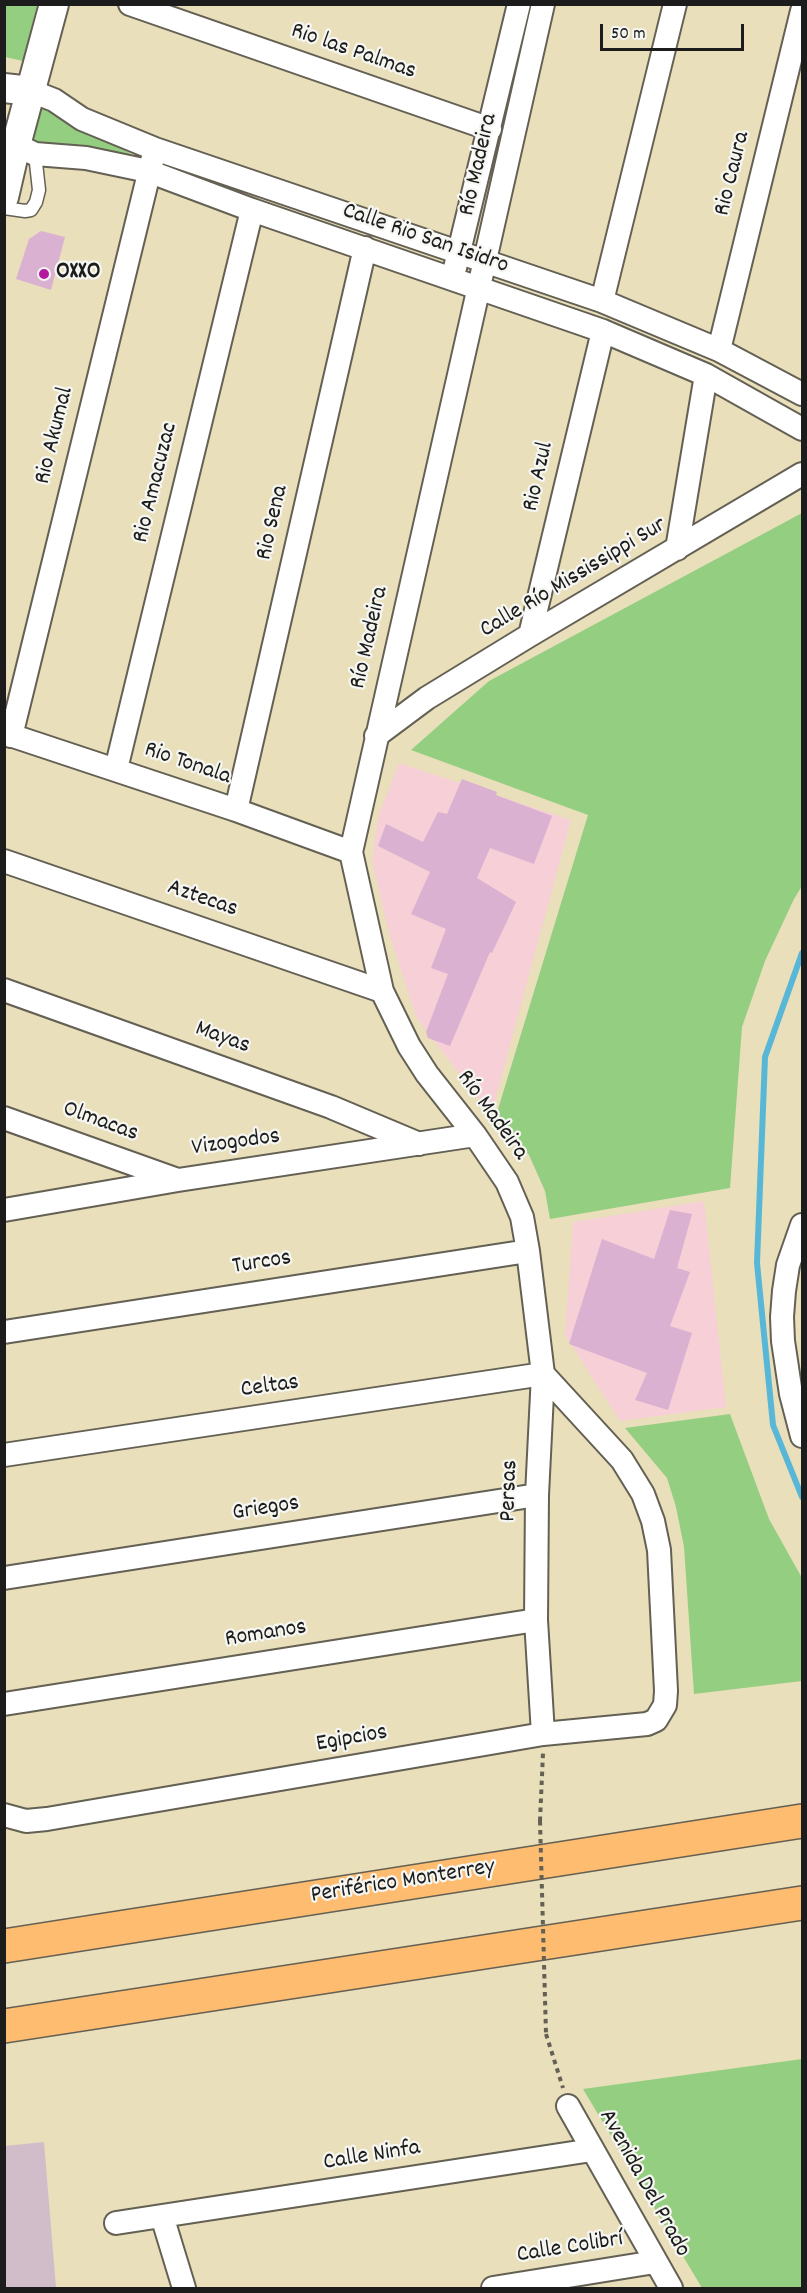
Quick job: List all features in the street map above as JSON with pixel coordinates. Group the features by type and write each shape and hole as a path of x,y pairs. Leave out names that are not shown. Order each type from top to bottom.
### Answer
{"highway":[{"name":"Periférico Monterrey","path":"4,1946 802,1821"},
{"path":"4,2026 802,1903"}],"street":[{"path":"4,197 18,146 18,89 54,4"},
{"name":"Rio las Palmas","path":"130,4 490,129"},
{"name":"Río Madeira","path":"528,1251 522,1217 507,1182 475,1135 427,1074 409,1046 382,991 351,852 543,4"},
{"path":"602,301 675,4"},
{"name":"Río Madeira","path":"453,278 502,79 513,6"},
{"name":"Rio Caura","path":"719,350 802,11"},
{"path":"502,79 526,83"},
{"name":"Calle Rio San Isidro","path":"18,89 54,100 82,119 155,149 602,301 719,350 802,394"},
{"name":"Calle Rio San Isidro","path":"18,146 148,171 252,210 603,331 706,375 802,429"},
{"name":"Rio Akumal","path":"8,734 155,149"},
{"name":"Rio Amacuzac","path":"116,769 252,210"},
{"name":"Rio Sena","path":"236,810 365,248"},
{"name":"Rio Azul","path":"530,635 603,331"},
{"path":"677,549 706,375"},
{"name":"Calle Río Mississippi Sur","path":"376,736 427,698 802,474"},
{"name":"Rio Tonala","path":"8,734 236,810 351,852"},
{"name":"Aztecas","path":"4,861 382,991"},
{"name":"Mayas","path":"4,990 350,1114 419,1144"},
{"name":"Olmacas","path":"4,1118 178,1180"},
{"name":"Vizogodos","path":"4,1210 178,1180 475,1135"},
{"path":"802,1225 795,1267 784,1291 782,1317 783,1341 797,1396 802,1436"},
{"name":"Turcos","path":"4,1332 528,1251"},
{"name":"Persas","path":"528,1251 543,1374 537,1496 536,1620 543,1734"},
{"name":"Celtas","path":"4,1455 543,1374"},
{"name":"Egipcios","path":"4,1815 26,1821 46,1820 543,1734 647,1724 656,1720 665,1705 666,1691 659,1550 653,1521 643,1494 622,1460 543,1374"},
{"name":"Griegos","path":"4,1578 537,1496"},
{"name":"Romanos","path":"4,1704 536,1620"},
{"name":"Avenida Del Prado","path":"568,2106 671,2289"},
{"name":"Calle Ninfa","path":"116,2223 592,2150"},
{"path":"162,2216 184,2289"},
{"name":"Calle Colibrí","path":"493,2289 656,2262"}],"lane":[{"path":"4,208 31,210 39,190 18,146"}],"path":[{"path":"543,1734 540,1821 546,2034 568,2106"}],"shaded area":[{"path":"399,763 571,820 491,1115 416,1017 389,933 372,862 378,817"},
{"path":"704,1201 726,1407 620,1421 565,1335 573,1222"},
{"path":"44,2142 56,2288 5,2288 5,2146"}],"green space":[{"path":"4,5 37,5 23,61 5,57"},
{"path":"38,100 131,154 114,154 79,145 29,145"},
{"path":"802,513 802,886 765,961 742,1027 730,1188 550,1219 545,1191 529,1155 507,1129 495,1119 588,815 411,750 489,681"},
{"path":"730,1414 769,1519 802,1578 802,1681 694,1694 684,1547 676,1507 667,1478 625,1428"},
{"path":"802,2059 802,2288 702,2288 583,2089"}],"building":[{"path":"41,231 65,237 51,290 16,279 29,239"},
{"path":"462,779 497,792 496,795 552,816 534,864 490,848 477,878 516,902 492,953 490,952 450,1046 428,1038 426,1032 448,974 431,968 446,929 411,914 430,872 378,846 386,824 423,842 438,812 447,814"},
{"path":"670,1210 692,1214 677,1268 690,1272 670,1326 692,1333 668,1410 635,1400 647,1373 569,1344 602,1239 654,1259"}],"waterway":[{"path":"802,953 765,1057 757,1263 773,1425 802,1497"}],"place":[{"name":"OXXO","path":"44,274"}]}
